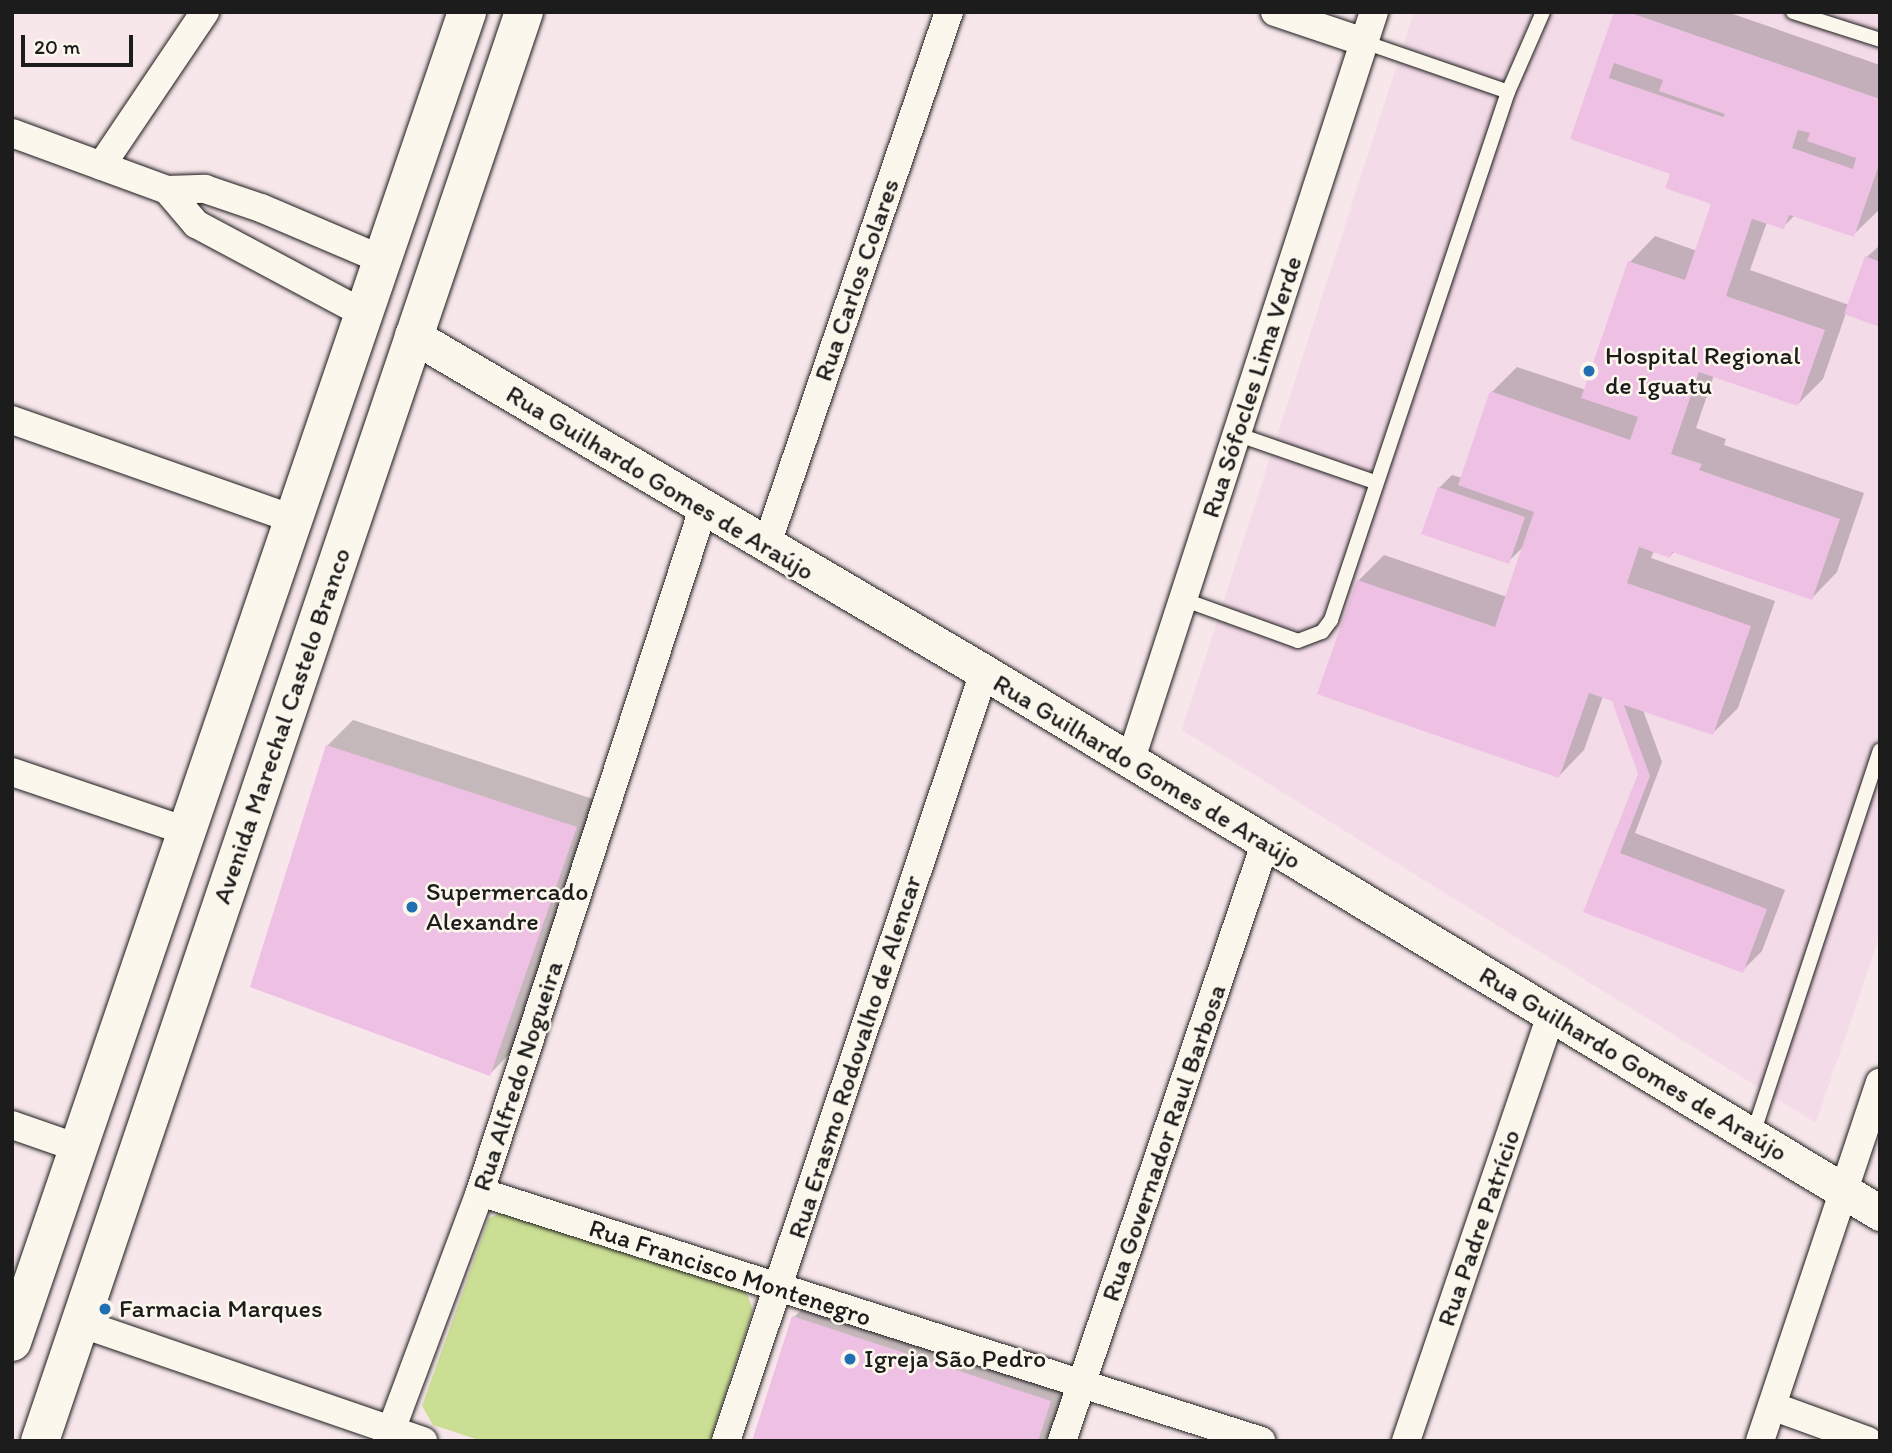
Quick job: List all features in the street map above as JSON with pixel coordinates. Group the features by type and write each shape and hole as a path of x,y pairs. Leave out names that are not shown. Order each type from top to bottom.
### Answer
{"main road":[{"name":"Avenida Marechal Castelo Branco","path":"12,1342 189,832 467,12"},
{"name":"Avenida Marechal Castelo Branco","path":"40,1441 412,335 524,12"}],"street":[{"path":"101,166 205,12"},
{"name":"Rua Carlos Colares","path":"766,547 948,12"},
{"path":"1275,12 1364,42"},
{"name":"Rua Sófocles Lima Verde","path":"1130,762 1185,600 1236,434 1374,12"},
{"path":"12,133 167,190 205,189 383,260"},
{"path":"167,190 196,225 363,313"},
{"name":"Rua Guilhardo Gomes de Araújo","path":"412,335 766,547 984,672 1265,845 1753,1134 1880,1213"},
{"path":"12,420 293,519"},
{"name":"Rua Alfredo Nogueira","path":"389,1435 480,1192 703,509"},
{"name":"Rua Erasmo Rodovalho de Alencar","path":"726,1441 984,672"},
{"path":"12,772 189,832"},
{"name":"Rua Governador Raul Barbosa","path":"1062,1441 1265,845"},
{"name":"Rua Padre Patrício","path":"1406,1441 1551,1015"},
{"path":"1760,1441 1880,1083"},
{"path":"12,1125 78,1149"},
{"name":"Rua Francisco Montenegro","path":"480,1192 778,1290 1083,1382 1261,1441"},
{"path":"80,1323 389,1435 423,1441"},
{"path":"1772,1406 1868,1441"}],"lane":[{"path":"1185,600 1297,641 1322,632 1331,620 1375,482 1508,92 1543,12"},
{"path":"1793,12 1880,40"},
{"path":"1364,42 1508,92"},
{"path":"1236,434 1375,482"},
{"path":"1753,1134 1880,751"}],"shaded area":[{"name":"Hospital Regional de Iguatu","path":"1414,12 1880,12 1880,934 1816,1123 1182,730"}],"green space":[{"path":"501,1213 746,1291 753,1310 710,1441 482,1441 433,1425 422,1406 489,1218"}],"building":[{"path":"1614,12 1628,12 1880,99 1880,162 1854,237 1789,215 1784,229 1752,219 1726,296 1825,330 1798,406 1699,372 1671,454 1702,464 1699,470 1840,519 1812,600 1672,552 1670,558 1639,547 1627,583 1751,626 1713,735 1624,705 1650,776 1620,853 1767,909 1743,973 1583,912 1638,774 1612,701 1589,693 1559,778 1317,694 1357,580 1495,627 1534,512 1458,485 1490,391 1630,440 1638,417 1581,398 1628,261 1685,280 1711,204 1665,188 1670,174 1570,139","holes":["1614,63 1663,80 1659,91 1725,114 1723,117 1609,78","1798,130 1810,133 1807,141 1856,158 1853,169 1792,148"]},
{"path":"1865,256 1880,262 1880,327 1844,314"},
{"path":"1438,487 1525,517 1509,564 1421,534"},
{"name":"Supermercado Alexandre","path":"326,745 577,827 490,1076 250,987"},
{"name":"Igreja São Pedro","path":"792,1316 1051,1401 1038,1441 752,1441"}],"place":[{"name":"Hospital Regional de Iguatu","path":"1589,371"},
{"name":"Supermercado Alexandre","path":"412,907"},
{"name":"Farmacia Marques","path":"105,1309"},
{"name":"Igreja São Pedro","path":"850,1359"}]}
